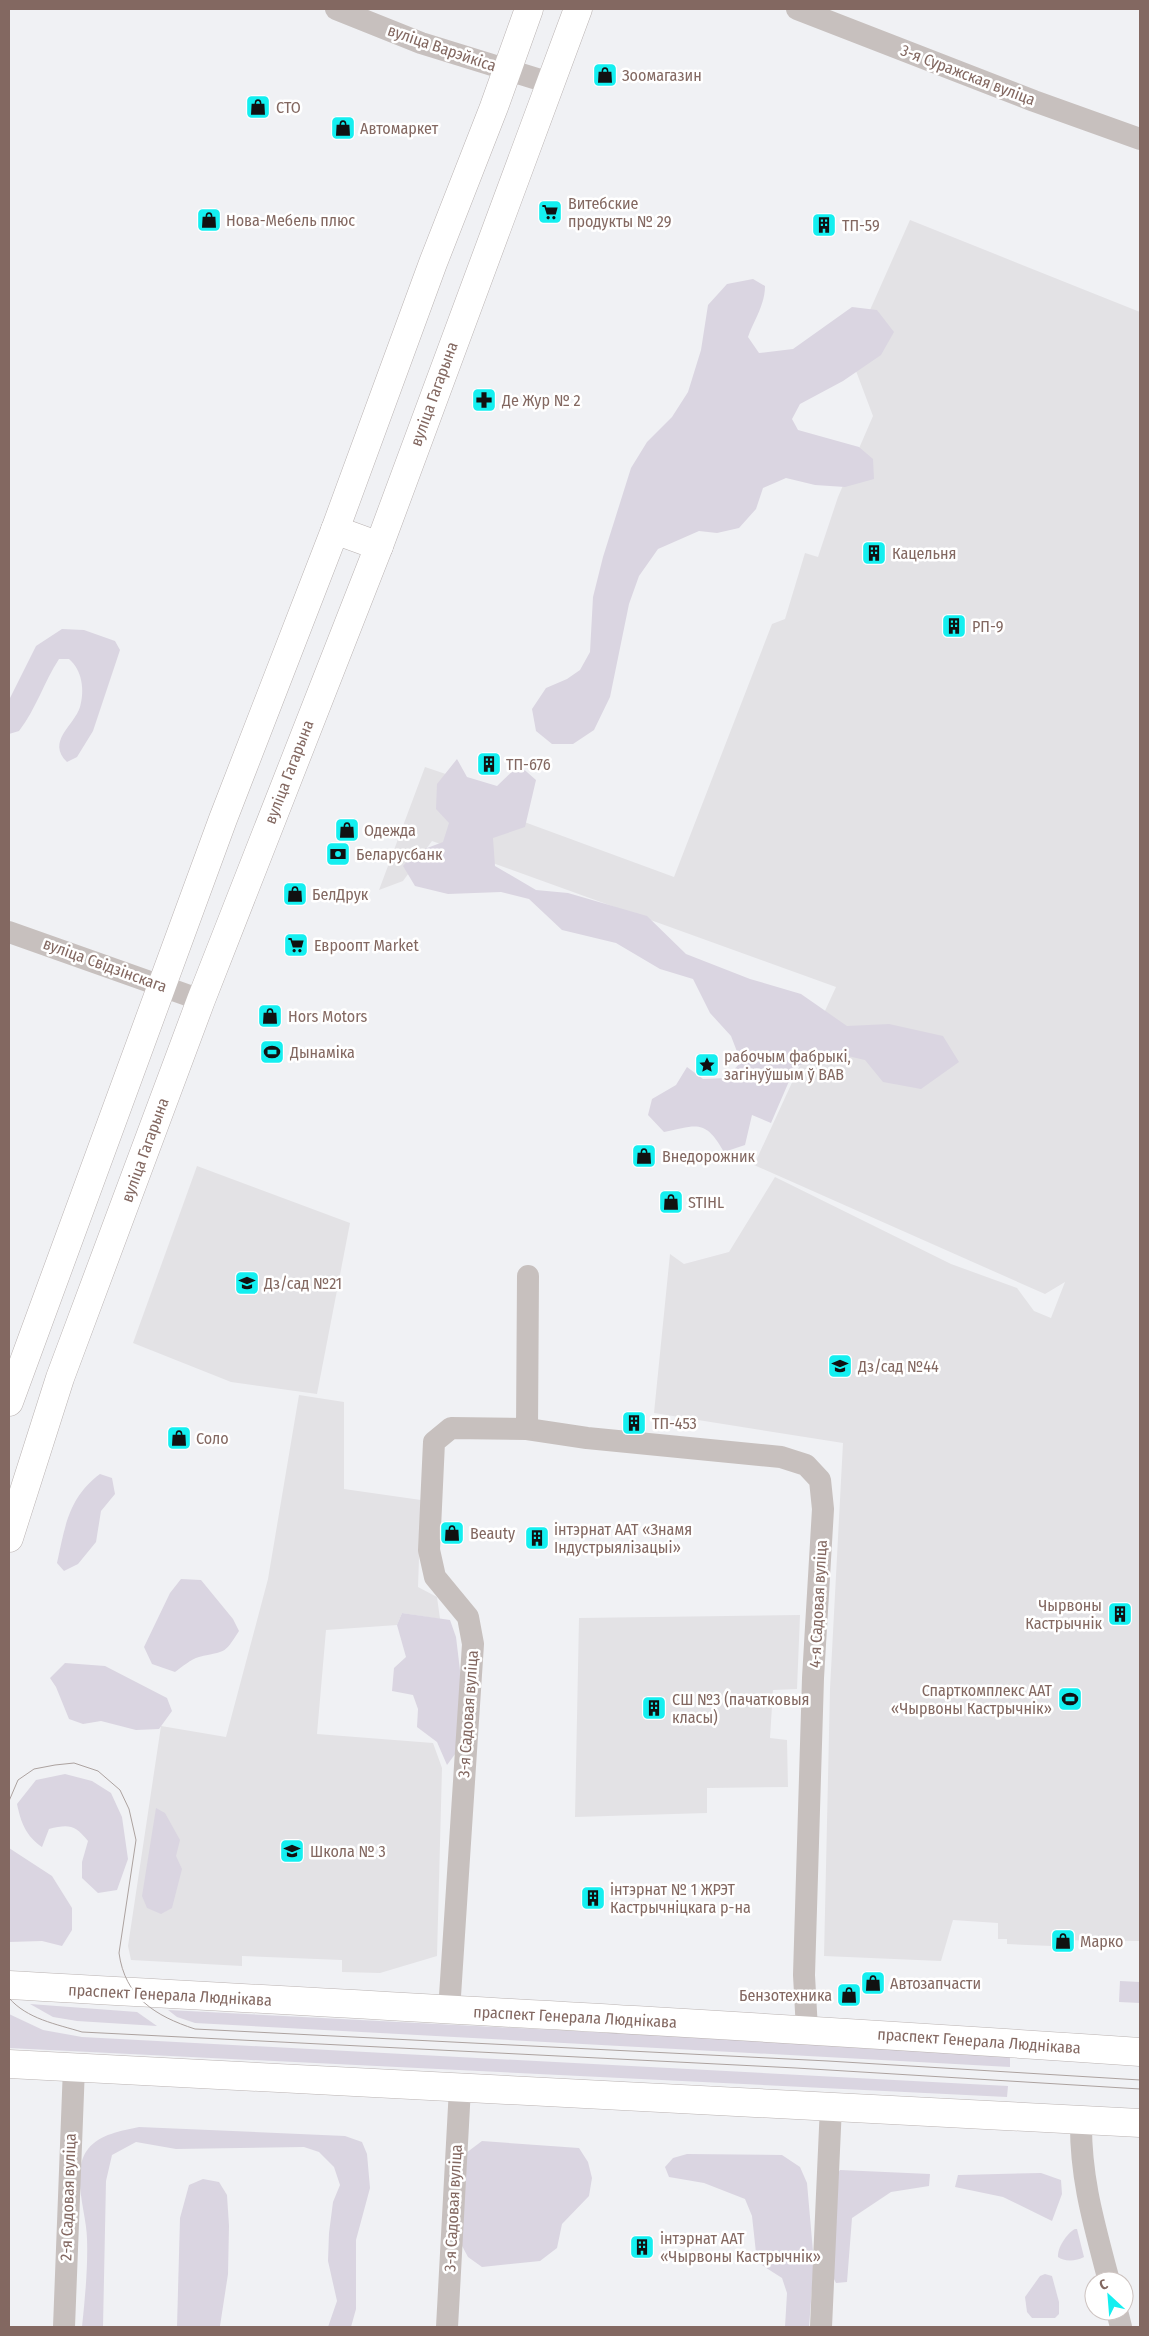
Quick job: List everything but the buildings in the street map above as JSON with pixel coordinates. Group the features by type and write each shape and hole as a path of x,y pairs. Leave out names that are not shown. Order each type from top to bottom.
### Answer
{"main road":[{"path":"9,1402 223,819 335,530 363,450 529,9"},
{"name":"вуліца Гагарына","path":"9,1538 60,1378 201,1000 379,546 578,9"},
{"path":"335,530 379,546"},
{"name":"праспект Генерала Люднікава","path":"9,1985 807,2030 1140,2052"},
{"path":"9,2064 1140,2123"}],"street":[{"name":"вуліца Варэйкіса","path":"336,9 421,43 550,83"},
{"name":"3-я Суражская вуліца","path":"797,9 1034,101 1140,139"},
{"name":"вуліца Свідзінскага","path":"9,932 201,1000"},
{"path":"527,1429 528,1276"},
{"name":"3-я Садовая вуліца","path":"449,2011 473,1644 468,1617 435,1577 429,1550 434,1442 452,1428 527,1429"},
{"name":"4-я Садовая вуліца","path":"527,1429 587,1438 782,1457 806,1465 820,1480 823,1509 813,1678 804,1975 807,2030"},
{"name":"2-я Садовая вуліца","path":"64,2327 74,2067"},
{"name":"3-я Садовая вуліца","path":"447,2327 460,2088"},
{"path":"821,2327 831,2106"},
{"path":"1081,2119 1080,2155 1087,2193 1106,2271"}],"shaded area":[{"path":"910,220 1140,312 1140,1941 1051,1940 1051,1946 1007,1944 1007,1939 998,1939 998,1923 953,1920 941,1961 824,1956 830,1689 843,1443 654,1413 670,1254 684,1264 729,1252 775,1177 951,1264 1017,1288 1034,1311 1051,1318 1065,1282 1045,1294 754,1165 836,987 432,841 403,881 379,890 425,767 511,796 508,816 674,877 772,624 785,619 805,553 818,557 838,497 873,416 850,355"},
{"path":"753,279 765,286 761,306 748,337 759,353 793,349 852,307 877,310 894,332 881,355 843,381 800,404 792,419 798,430 859,447 873,459 874,479 845,487 815,485 786,478 763,488 756,509 739,528 717,533 699,531 658,549 639,576 629,604 610,697 594,730 573,744 552,744 536,731 532,709 546,688 567,679 580,670 590,652 593,597 603,557 631,468 647,442 672,417 688,392 701,350 708,305 727,284"},
{"path":"62,629 84,630 115,641 120,650 93,731 77,757 67,762 61,754 60,740 77,714 82,694 80,675 69,659 59,659 25,723 19,731 9,734 10,698 36,646"},
{"path":"457,759 467,777 497,786 519,765 536,780 525,827 493,838 495,866 536,890 568,893 647,916 686,954 750,979 801,994 847,1026 889,1024 943,1036 959,1062 921,1089 883,1082 865,1060 830,1052 791,1069 790,1071 793,1072 771,1123 752,1115 745,1145 724,1152 711,1134 706,1129 700,1127 664,1132 648,1115 652,1099 676,1085 687,1067 703,1079 726,1078 741,1062 731,1036 710,1013 693,979 660,969 616,943 562,930 529,899 501,892 448,894 415,886 403,866 414,853 443,842 449,823 436,809 437,784"},
{"name":"Дз/сад №21","path":"197,1166 350,1223 317,1394 231,1382 133,1343"},
{"name":"Школа № 3","path":"299,1395 344,1402 344,1489 421,1500 418,1587 437,1597 440,1619 402,1613 397,1625 326,1630 317,1734 433,1743 442,1768 437,1956 380,1973 342,1972 342,1960 242,1956 242,1966 131,1960 128,1946 161,1726 226,1737 268,1579"},
{"path":"100,1474 112,1478 115,1494 101,1511 96,1542 78,1564 64,1571 57,1563 66,1525 74,1503 89,1483"},
{"path":"181,1579 201,1580 233,1619 239,1631 230,1645 223,1651 196,1658 175,1672 152,1664 144,1647 170,1593"},
{"path":"402,1613 450,1620 456,1637 462,1687 461,1746 447,1765 437,1742 417,1727 418,1709 413,1695 392,1691 394,1668 406,1657 397,1625"},
{"path":"800,1615 797,1689 773,1690 770,1738 787,1740 788,1787 707,1788 707,1813 575,1817 579,1618"},
{"path":"65,1663 105,1666 167,1698 172,1711 159,1729 136,1730 101,1721 83,1724 69,1719 56,1687 50,1678"},
{"path":"65,1774 92,1781 111,1793 122,1817 128,1859 117,1890 98,1893 82,1878 82,1862 88,1841 75,1829 67,1826 49,1829 42,1847 28,1834 22,1823 17,1804 36,1780"},
{"path":"156,1808 165,1813 180,1840 176,1856 182,1869 172,1908 161,1914 147,1908 142,1896"},
{"path":"9,1848 52,1876 72,1908 72,1930 62,1946 42,1941 9,1942"},
{"path":"1120,1981 1140,1982 1140,2003 1119,2002"},
{"path":"30,2004 137,2012 157,2026 77,2021 53,2017"},
{"path":"168,2010 729,2039 1010,2057 1010,2067 195,2023 177,2017"},
{"path":"9,2014 43,2030 82,2037 1008,2086 1007,2097 9,2048"},
{"path":"139,2127 345,2136 362,2142 367,2154 370,2188 356,2240 356,2309 351,2327 328,2327 337,2301 328,2261 329,2233 333,2202 340,2185 334,2167 319,2152 304,2147 176,2149 136,2142 112,2155 106,2181 103,2327 82,2327 87,2250 80,2181 80,2169 83,2158 88,2149 98,2140 111,2134"},
{"path":"482,2141 579,2148 588,2162 592,2178 589,2196 562,2224 557,2248 540,2261 482,2267 468,2257 461,2244 466,2153"},
{"path":"687,2154 782,2155 800,2167 807,2183 814,2263 809,2327 785,2327 787,2293 782,2278 757,2262 752,2216 745,2199 704,2183 669,2177 665,2167 673,2158"},
{"path":"840,2170 930,2174 929,2186 891,2192 852,2218 847,2282 836,2283 831,2273 831,2183"},
{"path":"1041,2173 1061,2180 1062,2194 1052,2221 1003,2197 955,2187 958,2175"},
{"path":"203,2179 219,2182 227,2195 229,2226 228,2274 220,2326 177,2327 180,2218 189,2185"},
{"path":"1077,2229 1084,2257 1071,2260 1061,2259 1058,2257 1058,2253 1061,2245"},
{"path":"1045,2274 1052,2276 1059,2302 1059,2314 1055,2318 1032,2318 1027,2312 1025,2297 1040,2276"}],"tram line":[{"path":"9,1801 18,1780 34,1769 74,1763 98,1771 120,1790 129,1809 136,1840 119,1953 122,1968 128,1982 144,2003 167,2018 195,2029 828,2061 1140,2080"},
{"path":"9,1998 33,2016 82,2032 796,2068 1140,2089"}],"place":[{"name":"Зоомагазин","path":"605,75"},
{"name":"СТО","path":"258,107"},
{"name":"Автомаркет","path":"343,128"},
{"name":"Витебские продукты № 29","path":"550,212"},
{"name":"Нова-Мебель плюс","path":"209,220"},
{"name":"ТП-59","path":"824,225"},
{"name":"Де Жур № 2","path":"484,400"},
{"name":"Кацельня","path":"874,553"},
{"name":"РП-9","path":"954,626"},
{"name":"ТП-676","path":"489,764"},
{"name":"Одежда","path":"347,830"},
{"name":"Беларусбанк","path":"338,854"},
{"name":"БелДрук","path":"295,894"},
{"name":"Евроопт Market","path":"296,945"},
{"name":"Hors Motors","path":"270,1016"},
{"name":"Дынаміка","path":"272,1052"},
{"name":"рабочым фабрыкі, загінуўшым ў ВАВ","path":"707,1065"},
{"name":"Внедорожник","path":"644,1156"},
{"name":"STIHL","path":"671,1202"},
{"name":"Дз/сад №21","path":"247,1283"},
{"name":"Дз/сад №44","path":"840,1366"},
{"name":"ТП-453","path":"634,1423"},
{"name":"Соло","path":"179,1438"},
{"name":"Beauty","path":"452,1533"},
{"name":"інтэрнат ААТ «Знамя Індустрыялізацыі»","path":"537,1538"},
{"name":"Чырвоны Кастрычнік","path":"1120,1614"},
{"name":"Спарткомплекс ААТ «Чырвоны Кастрычнік»","path":"1070,1699"},
{"name":"СШ №3 (пачатковыя класы)","path":"654,1708"},
{"name":"Школа № 3","path":"292,1851"},
{"name":"інтэрнат № 1 ЖРЭТ Кастрычніцкага р-на","path":"593,1898"},
{"name":"Марко","path":"1063,1941"},
{"name":"Автозапчасти","path":"873,1983"},
{"name":"Бензотехника","path":"849,1995"},
{"name":"інтэрнат ААТ «Чырвоны Кастрычнік»","path":"642,2247"}]}
